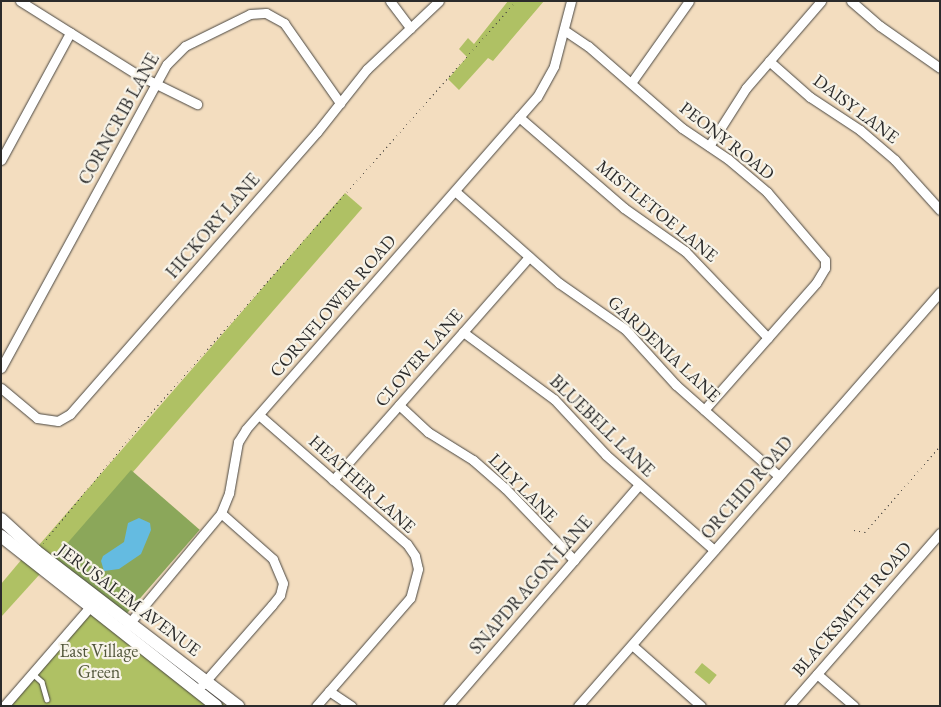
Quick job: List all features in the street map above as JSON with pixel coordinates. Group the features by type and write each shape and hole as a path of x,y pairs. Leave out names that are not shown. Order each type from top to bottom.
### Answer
{"main road":[{"name":"JERUSALEM AVENUE","path":"1,518 93,603 121,632 216,706"},
{"name":"JERUSALEM AVENUE","path":"1,536 93,603 130,622 206,681 232,704"}],"street":[{"path":"20,1 70,33 156,83 197,104"},
{"path":"390,1 410,28"},
{"name":"HICKORY LANE","path":"1,388 37,418 58,421 70,414 340,103 367,69 439,1"},
{"name":"CORNFLOWER ROAD","path":"121,632 221,513 229,493 238,442 259,415 519,117 546,82 564,30 571,1"},
{"path":"631,83 689,1"},
{"path":"709,146 746,88 821,1"},
{"path":"851,1 880,26 940,68"},
{"name":"CORNCRIB LANE","path":"1,368 166,64 186,46 250,14 266,13 284,23 340,103"},
{"name":"PEONY ROAD","path":"564,30 631,83 682,128 709,146 767,192 826,260 825,268 816,282 704,410"},
{"path":"1,160 70,33"},
{"name":"DAISY LANE","path":"769,61 810,97 860,130 896,160 940,210"},
{"name":"MISTLETOE LANE","path":"519,117 624,208 685,251 768,338"},
{"name":"GARDENIA LANE","path":"455,191 558,283 625,329 676,385 779,476"},
{"name":"CLOVER LANE","path":"333,480 529,257"},
{"name":"ORCHID ROAD","path":"578,706 939,296"},
{"name":"BLUEBELL LANE","path":"462,332 554,399 606,455 714,550"},
{"name":"LILY LANE","path":"399,406 428,432 473,460 505,488 574,560"},
{"name":"HEATHER LANE","path":"259,415 407,544 415,556 418,569 410,598 316,706"},
{"name":"SNAPDRAGON LANE","path":"448,706 639,485"},
{"path":"197,691 272,606 280,595 283,583 273,559 221,513"},
{"name":"BLACKSMITH ROAD","path":"788,706 940,533"},
{"path":"4,706 93,603"},
{"path":"632,645 701,706"},
{"path":"817,674 854,706"},
{"path":"330,691 351,706"}],"lane":[{"path":"32,673 42,682 47,699"}],"path":[{"path":"36,551 141,424 516,1"},
{"path":"854,530 865,532 940,446"}],"green space":[{"path":"508,1 544,1 493,61 488,58 459,90 448,79 467,57 459,49 468,38 474,44"},
{"path":"345,193 362,208 55,561 38,546"},
{"path":"131,470 200,530 122,619 54,559"},
{"path":"22,559 40,574 1,617 1,584"},
{"name":"East Village Green","path":"93,603 226,706 4,706"},
{"path":"702,663 717,675 709,684 694,672"}],"water":[{"path":"139,518 150,523 151,530 141,554 119,569 104,571 101,561 103,556 124,542 128,523"}]}
